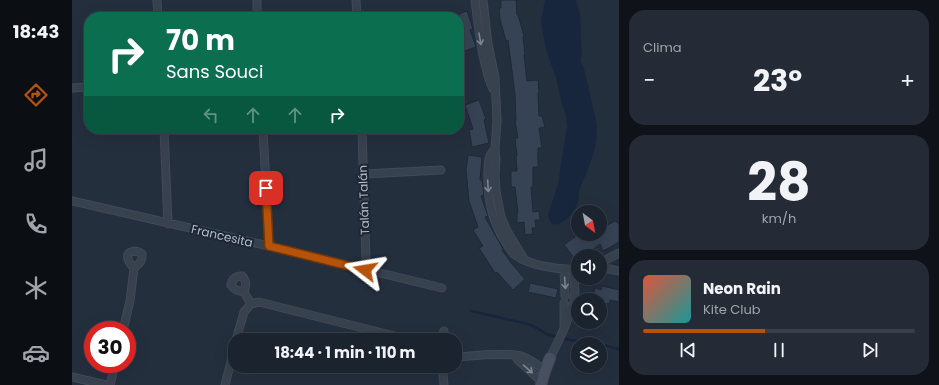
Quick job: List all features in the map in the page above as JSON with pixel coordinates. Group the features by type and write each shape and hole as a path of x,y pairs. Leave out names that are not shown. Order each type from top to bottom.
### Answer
{"street":[{"path":"158,0 158,12"},
{"path":"257,0 258,12"},
{"path":"356,0 356,12"},
{"path":"475,0 478,28 488,80 495,92"},
{"path":"483,0 494,78 497,121 495,176 498,205 507,231 524,259 545,266 571,269"},
{"path":"72,88 84,87"},
{"path":"164,134 168,224"},
{"path":"263,134 269,246"},
{"name":"Talán Talán","path":"362,134 366,260 365,270"},
{"path":"364,174 441,170"},
{"name":"Francesita","path":"72,201 269,246 442,288"},
{"path":"607,259 619,253"},
{"path":"125,321 130,301 134,268"},
{"path":"607,268 619,271"},
{"path":"564,269 564,330"},
{"path":"515,356 542,383 552,354 570,316 575,285"},
{"path":"244,292 251,304"},
{"path":"238,333 247,307 251,304 259,302 382,333"},
{"path":"462,357 520,356 534,362 545,371"},
{"path":"110,385 113,373"},
{"path":"225,385 228,373"},
{"path":"439,385 441,373"},
{"path":"443,373 444,385"},
{"path":"72,377 106,385"}],"water":[{"path":"545,0 576,0 580,14 581,63 584,68 597,129 593,155 580,188 577,205 571,205 571,214 567,219 556,224 552,224 548,215 558,184 567,126 565,111 562,105 556,77 546,49 541,20"}],"building":[{"path":"501,0 516,0 517,15 524,36 524,55 527,81 538,80 539,116 542,116 545,127 539,128 542,148 538,148 538,167 533,167 533,187 531,187 533,212 539,211 540,220 535,220 536,228 532,228 533,234 525,235 524,222 517,223 518,213 515,187 511,187 511,171 517,171 515,138 518,138 515,121 515,95 508,40 506,41 500,19 499,8 501,8"},
{"path":"467,11 473,29 470,30 476,47 464,51 464,12"},
{"path":"479,100 486,119 484,120 489,143 472,147 469,130 473,129 465,105"},
{"path":"468,155 482,157 480,180 482,180 484,195 481,196 488,216 485,217 503,249 502,250 525,279 513,290 497,272 495,273 479,248 483,246 473,230 478,227 469,201 466,170"},
{"path":"615,221 619,224 619,242 607,249 602,249 600,244 594,249 571,249 571,254 564,245 571,240 607,241 607,225"},
{"path":"530,283 558,289 556,298 528,292"},
{"path":"602,286 619,290 619,302 610,300 609,304 607,304 607,293 594,293 595,288 601,290"}],"waterway":[{"path":"471,311 528,324 546,334 571,340"},
{"path":"607,346 619,349"}],"route":[{"path":"266,188 269,246 365,270"}]}
